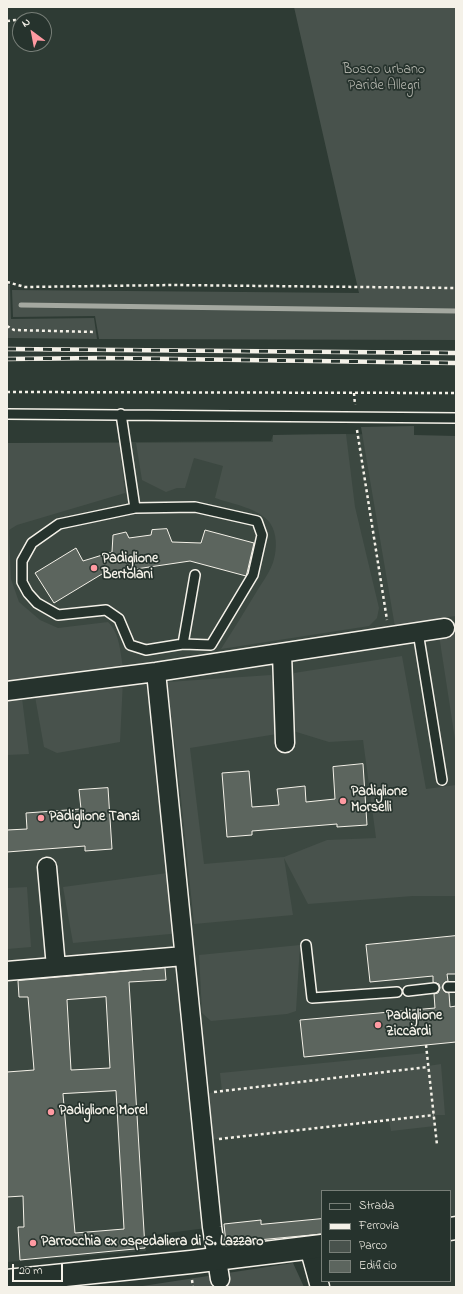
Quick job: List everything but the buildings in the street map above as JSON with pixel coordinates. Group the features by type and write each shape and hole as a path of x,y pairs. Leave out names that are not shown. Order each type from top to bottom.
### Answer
{"main road":[{"path":"7,1281 218,1269 316,1246"}],"street":[{"path":"7,691 156,672 451,627"},
{"path":"282,653 285,743"},
{"path":"156,672 198,1094 218,1269"},
{"path":"47,867 56,967"},
{"path":"7,971 184,956"},
{"path":"316,1246 320,1287"}],"lane":[{"path":"7,414 456,418"},
{"path":"121,414 135,508"},
{"path":"195,507 257,521 262,535 253,575 211,645 184,644 146,650 130,645 119,620 106,610 58,615 37,603 28,593 22,582 22,561 32,543 59,524 135,508 195,507"},
{"path":"184,644 195,575"},
{"path":"418,632 442,780"},
{"path":"306,945 312,998 397,992"},
{"path":"408,991 434,988"}],"path":[{"path":"7,282 25,288 172,285 456,288"},
{"path":"7,326 14,330 95,332"},
{"path":"7,392 456,393"},
{"path":"355,417 390,637"},
{"path":"426,1045 437,1145"},
{"path":"198,1094 428,1067"},
{"path":"203,1141 434,1115"}],"shaded area":[{"path":"273,435 414,435 456,442 456,1217 451,1217 451,1190 321,1190 321,1235 225,1244 222,1226 145,1236 146,1251 7,1262 7,443 271,441"}],"green space":[{"name":"Bosco urbano Paride Allegri","path":"294,7 456,7 456,340 99,339 95,316 13,317 12,290 359,293"},
{"path":"7,284 10,285 11,319 94,318 97,339 7,338"},
{"path":"414,426 414,435 456,436 456,616 448,617 435,622 395,627 361,427"},
{"path":"346,434 355,507 379,608 377,618 369,626 221,649 271,568 276,545 274,531 270,523 265,518 252,510 215,498 223,466 194,458 185,488 177,488 166,492 142,480 136,443 273,442 273,435"},
{"path":"7,443 119,443 125,493 17,525 9,530 9,533 11,579 19,602 40,620 58,628 108,622 117,637 123,667 7,682"},
{"path":"456,633 456,746 439,635"},
{"path":"402,656 426,789 456,785 456,896 413,896 308,904 284,858 293,915 194,924 177,760 167,682 271,675 277,734 190,748 204,864 284,857 327,840 376,838 363,740 329,742 277,726 294,673"},
{"path":"123,680 120,742 57,753 44,747 34,691"},
{"path":"21,690 29,754 7,755 7,691"},
{"path":"175,872 181,933 73,943 63,887"},
{"path":"27,887 31,947 7,949 7,888"},
{"path":"300,945 296,1011 287,1014 211,1021 202,1013 199,955"},
{"path":"426,1053 428,1066 441,1064 445,1115 434,1115 435,1126 391,1131 389,1120 209,1140 203,1094 222,1091 220,1073"},
{"path":"293,1263 304,1287 136,1287"}],"waterway":[{"path":"21,305 456,311"}],"railway":[{"path":"7,349 456,353"},
{"path":"7,359 102,358 456,363"}],"place":[{"name":"Padiglione Bertolani","path":"94,568"},
{"name":"Padiglione Morselli","path":"343,801"},
{"name":"Padiglione Tanzi","path":"41,818"},
{"name":"Padiglione Ziccardi","path":"378,1025"},
{"name":"Padiglione Morel","path":"51,1112"},
{"name":"Parrocchia ex ospedaliera di S. Lazzaro","path":"33,1243"}]}
